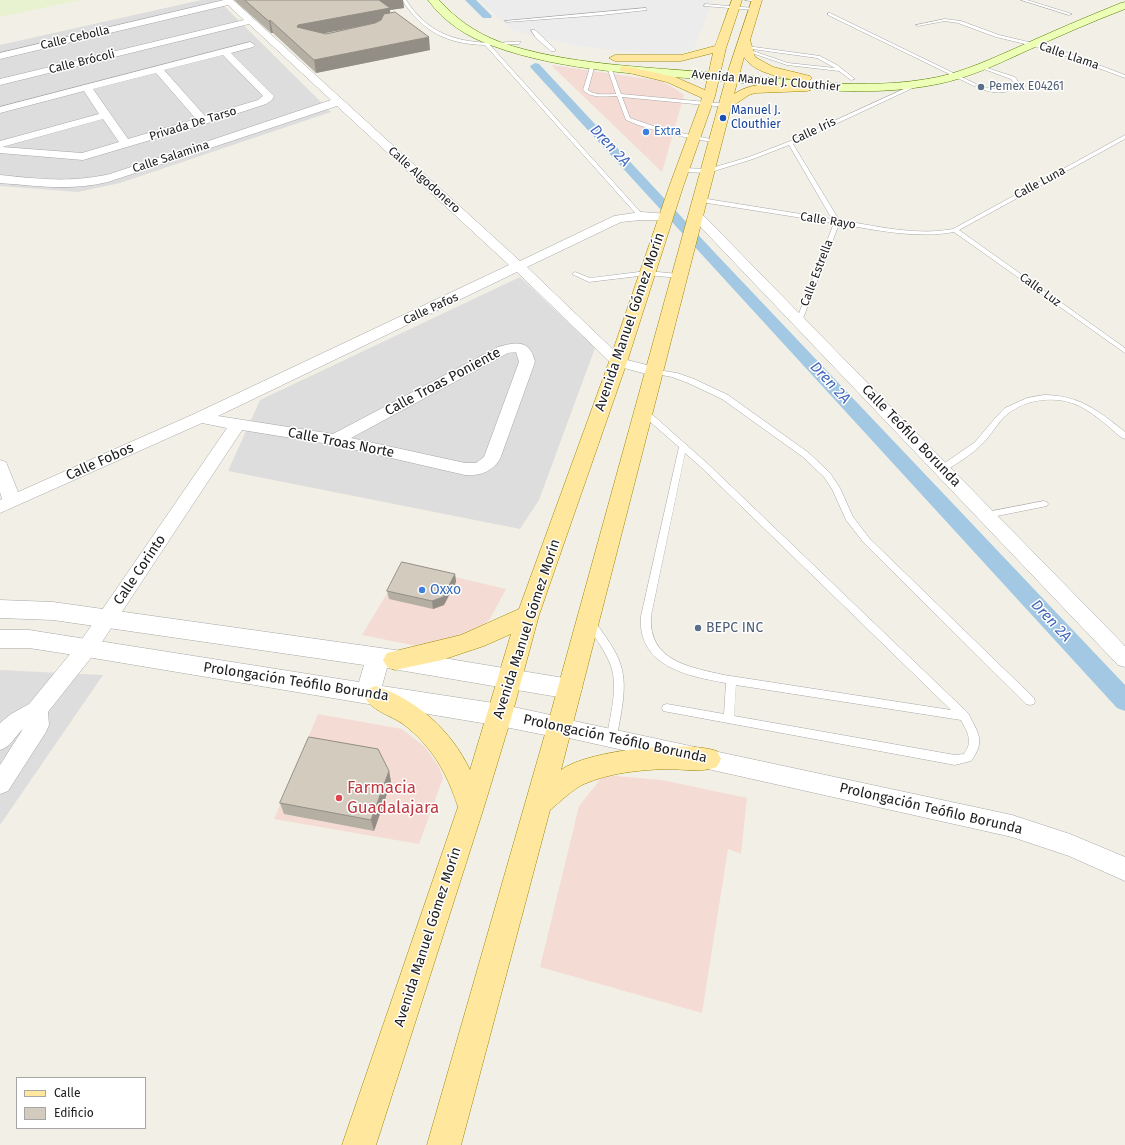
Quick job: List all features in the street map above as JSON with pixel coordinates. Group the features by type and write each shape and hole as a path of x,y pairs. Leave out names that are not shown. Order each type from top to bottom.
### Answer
{"main road":[{"name":"Avenida Manuel J. Clouthier","path":"432,0 448,17 468,32 492,44 553,59 593,64 612,63 626,69 714,73"},
{"name":"Avenida Manuel J. Clouthier","path":"448,0 465,18 477,26 504,38 519,43 612,63 806,82 874,87 917,84 958,76 983,67 1125,4"},
{"name":"Avenida Manuel Gómez Morín","path":"444,1145 560,727 690,231 717,141 733,75 747,46 754,2"},
{"name":"Avenida Manuel Gómez Morín","path":"360,1145 471,807 511,678 528,615 618,362 676,187 708,100 720,48 736,4"},
{"path":"1055,20 1084,8"},
{"path":"995,46 1026,33"},
{"path":"747,46 752,60 757,64 806,82"},
{"path":"612,63 691,57 720,48"},
{"name":"Avenida Manuel J. Clouthier","path":"806,82 904,75 955,62"},
{"path":"626,69 671,78 708,100"},
{"path":"726,105 745,92 754,89 806,82"},
{"path":"386,659 428,654 462,644 486,635 528,615"},
{"path":"372,695 399,707 419,721 437,738 452,759 463,782 471,807"},
{"path":"539,803 575,775 608,765 636,760 665,758 708,759"}],"street":[{"name":"Calle Cebolla","path":"0,56 146,18 229,1"},
{"name":"Calle Algodonero","path":"229,1 519,268 618,362"},
{"name":"Calle Brócoli","path":"1,88 168,45 250,21"},
{"path":"65,38 86,65"},
{"path":"0,110 250,45"},
{"name":"Privada De Tarso","path":"0,150 53,156 84,157 262,102 268,98 269,96 224,52"},
{"path":"158,69 204,120"},
{"path":"86,87 126,144"},
{"name":"Calle Salamina","path":"2,179 74,184 113,177 338,102"},
{"path":"0,144 106,115"},
{"path":"25,162 36,154"},
{"path":"22,181 53,156"},
{"path":"2,179 14,171"},
{"name":"Calle Teófilo Borunda","path":"698,208 799,321 1125,658"},
{"name":"Calle Pafos","path":"200,418 519,268 618,219 667,214"},
{"name":"Calle Troas Poniente","path":"335,440 503,350 514,347 522,349 526,354 528,362 492,459 482,468"},
{"path":"618,362 654,371"},
{"name":"Calle Troas Norte","path":"200,418 335,440 465,469 474,470 482,468"},
{"name":"Calle Fobos","path":"6,504 200,418"},
{"name":"Calle Corinto","path":"0,741 8,729 19,720 37,710 87,648 237,424"},
{"path":"0,466 6,504"},
{"path":"0,609 53,611 386,659 511,678 570,689"},
{"name":"Prolongación Teófilo Borunda","path":"0,639 29,639 87,648 500,715 560,727 1012,826 1052,838 1100,857 1125,869"},
{"path":"372,695 386,659"},
{"path":"0,784 32,737 38,725 37,710"}],"lane":[{"path":"404,0 417,18 443,37 471,43 519,43"},
{"path":"1023,0 1070,14"},
{"path":"705,5 754,2"},
{"path":"507,21 646,9"},
{"path":"829,14 976,84"},
{"path":"410,20 417,18"},
{"name":"Calle Llama","path":"918,25 940,20 952,20 1012,39 1063,52 1125,77"},
{"path":"533,31 553,50"},
{"path":"492,44 641,216"},
{"path":"747,46 787,64 840,70"},
{"path":"747,46 818,57 853,79"},
{"path":"612,63 628,119 638,124 694,138 717,141"},
{"path":"593,64 585,90 588,93 596,95 708,100 726,105"},
{"path":"983,67 1013,78 1017,83 1005,91 996,92 986,89"},
{"name":"Calle Iris","path":"682,170 708,171 735,164 790,143 917,84"},
{"name":"Calle Luna","path":"955,230 1125,137"},
{"name":"Calle Estrella","path":"790,143 837,222 799,321"},
{"name":"Calle Rayo","path":"698,208 837,222 924,234 955,230"},
{"name":"Calle Luz","path":"955,230 1125,351"},
{"path":"575,274 584,279 595,280 681,267"},
{"path":"654,371 674,375 691,381 725,397 806,455 827,475 836,488 849,518 867,540 1030,701"},
{"path":"942,469 978,444 1007,410 1018,404 1043,396 1064,397 1082,404 1100,415 1125,436"},
{"path":"643,411 683,446 964,716 974,737 974,749 967,758 955,760 667,708"},
{"path":"683,446 646,616 645,627 647,637 653,650 675,665 692,671 731,680 964,716"},
{"path":"987,515 1044,504"},
{"path":"588,620 613,659 618,673 618,689 612,738"},
{"path":"729,719 731,680"}],"shaded area":[{"path":"201,0 218,0 331,112 120,183 78,192 0,186 0,45"},
{"path":"479,0 713,0 694,49 679,54 667,55 573,45 511,30"},
{"path":"551,65 661,81 684,95 662,172"},
{"path":"520,277 595,348 539,500 520,529 228,471 260,400"},
{"path":"404,565 506,589 490,619 472,634 417,646 362,635"},
{"path":"0,670 103,675 0,825"},
{"path":"318,714 402,729 425,747 439,767 443,778 419,844 274,819"},
{"path":"604,775 662,780 747,798 741,854 728,849 702,1013 540,967 579,806"}],"green space":[{"path":"0,0 81,0 0,17"}],"building":[{"path":"245,0 379,0 390,8 298,25 297,27 326,34 375,23 381,20 384,14 395,12 429,37 314,60 270,20 269,21"},
{"name":"Oxxo","path":"402,562 455,574 443,597 432,601 387,591"},
{"name":"Farmacia Guadalajara","path":"309,737 378,749 389,771 371,820 280,803"}],"waterway":[{"name":"Dren 2A","path":"470,0 487,16"},
{"name":"Dren 2A","path":"535,66 1125,701"}],"place":[{"name":"Pemex E04261","path":"981,87"},
{"name":"Manuel J. Clouthier","path":"723,118"},
{"name":"Extra","path":"646,132"},
{"name":"Oxxo","path":"422,590"},
{"name":"BEPC INC","path":"698,628"},
{"name":"Farmacia Guadalajara","path":"339,798"}]}
